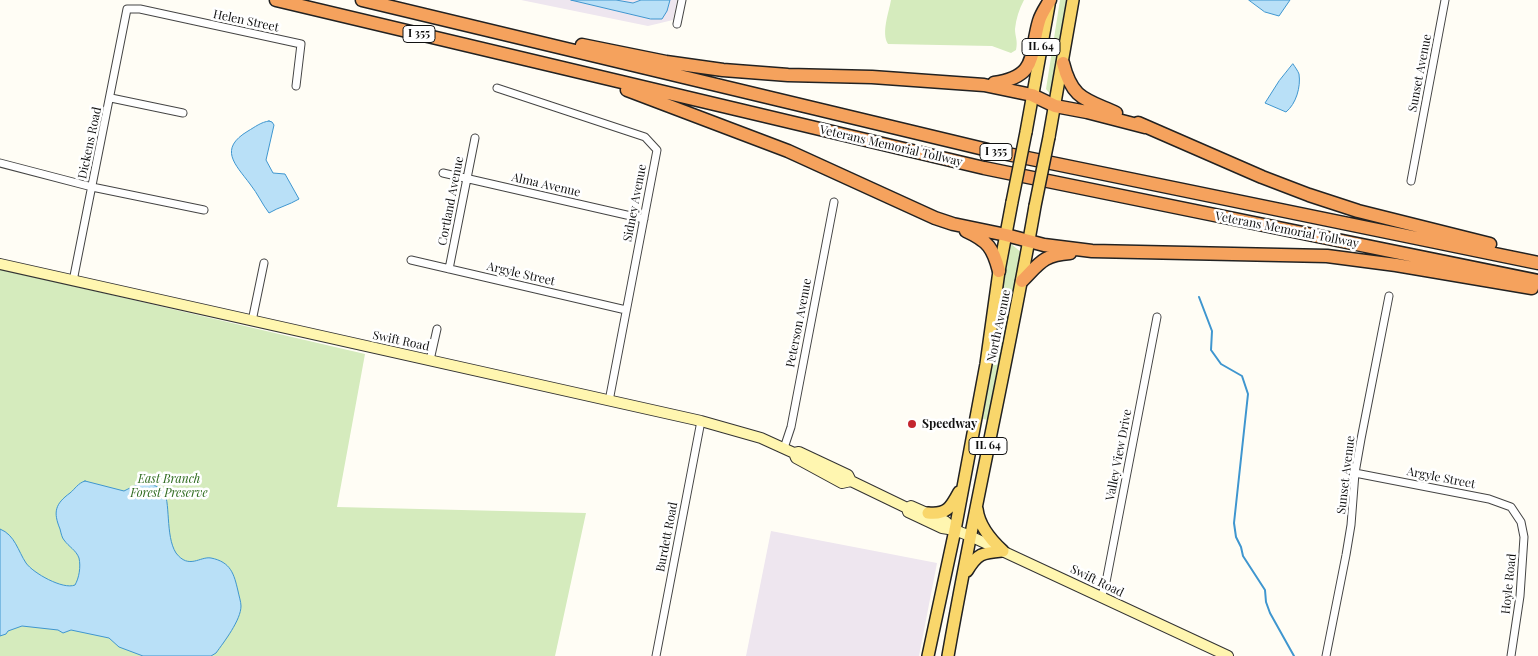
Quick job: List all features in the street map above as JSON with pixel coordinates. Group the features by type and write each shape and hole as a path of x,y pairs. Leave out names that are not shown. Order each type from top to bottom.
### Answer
{"highway":[{"name":"Veterans Memorial Tollway","path":"276,0 984,168 1538,281"},
{"name":"Veterans Memorial Tollway","path":"362,0 988,150 1538,262"},
{"path":"984,85 1009,81 1020,74 1028,65 1032,59 1040,20 1050,0"},
{"path":"458,23 548,38 666,62 723,70 788,75 872,77 984,85 1032,94 1055,106 1145,127"},
{"path":"1063,64 1069,85 1081,97 1145,127 1262,177 1341,206 1538,256"},
{"path":"561,67 678,108 788,151 935,218 1044,245 1092,251 1327,256 1396,264 1538,290"},
{"path":"953,224 977,236 991,248 999,271"},
{"path":"1022,281 1049,256 1092,251"}],"main road":[{"name":"North Avenue","path":"928,656 955,530 986,364 999,271 1050,0"},
{"name":"North Avenue","path":"948,656 976,504 1022,281 1063,64 1073,0"},
{"path":"928,513 942,513 948,509 959,492 966,471"},
{"path":"976,504 981,524 1003,552"},
{"path":"963,576 979,555 1003,552"}],"street":[{"path":"677,24 682,0"},
{"name":"Sunset Avenue","path":"1411,181 1445,0"},
{"name":"Helen Street","path":"128,9 140,9 301,44 296,86"},
{"name":"Dickens Road","path":"73,281 128,9"},
{"name":"Sidney Avenue","path":"497,88 645,138 657,150 608,401"},
{"path":"111,98 183,113"},
{"name":"Cortland Avenue","path":"449,269 475,138"},
{"path":"0,163 92,187 204,210"},
{"name":"Alma Avenue","path":"443,173 644,220"},
{"name":"Peterson Avenue","path":"784,448 791,426 834,202"},
{"name":"Argyle Street","path":"412,260 626,310"},
{"path":"252,321 264,263"},
{"name":"Swift Road","path":"0,264 430,360 753,436 794,453 799,452 848,475 851,481 906,508 908,512 942,528 955,530 970,536 1228,656"},
{"name":"Sunset Avenue","path":"1326,656 1348,548 1355,473 1389,296"},
{"name":"Valley View Drive","path":"1102,598 1157,317"},
{"path":"430,360 437,329"},
{"name":"Burdett Road","path":"656,656 700,422"},
{"name":"Argyle Street","path":"1355,473 1495,500 1511,507 1518,516"},
{"name":"Swift Road","path":"906,508 911,506 928,513 945,521 955,530"},
{"name":"Hoyle Road","path":"1511,656 1520,596 1524,550 1524,537 1518,516"}],"shaded area":[{"path":"521,0 677,0 673,20 648,26"},
{"path":"771,531 937,563 919,656 746,656"}],"green space":[{"path":"891,0 1024,0 1015,25 1016,50 1011,53 992,46 888,44 885,28"},
{"path":"1060,0 1068,0 1051,95 1046,89"},
{"path":"1010,243 1022,253 988,420 983,419 993,338"},
{"name":"East Branch Forest Preserve","path":"0,269 365,354 337,507 586,513 555,656 0,656"}],"water":[{"path":"571,0 616,0 633,3 641,0 670,0 667,11 662,19 651,19"},
{"path":"1249,0 1290,0 1279,16 1265,12"},
{"path":"1293,64 1299,74 1299,84 1295,100 1286,112 1265,103"},
{"path":"269,121 274,125 266,160 273,173 285,174 299,199 269,213 239,170 232,157 231,150 239,138 248,131 263,122"},
{"path":"85,481 124,491 137,485 145,484 161,488 167,502 170,537 176,553 185,561 190,562 211,558 223,562 227,566 235,579 241,606 232,631 216,653 211,656 143,656 119,647 109,638 71,630 63,633 58,630 22,626 0,636 0,529 13,539 26,563 35,571 56,583 70,586 75,585 78,579 79,558 63,538 56,513 61,501"}],"waterway":[{"path":"1199,297 1212,331 1211,350 1221,364 1242,376 1248,394 1234,523 1236,537 1243,556 1265,590 1266,602 1270,613 1294,656"}],"place":[{"name":"Speedway","path":"912,424"}]}
